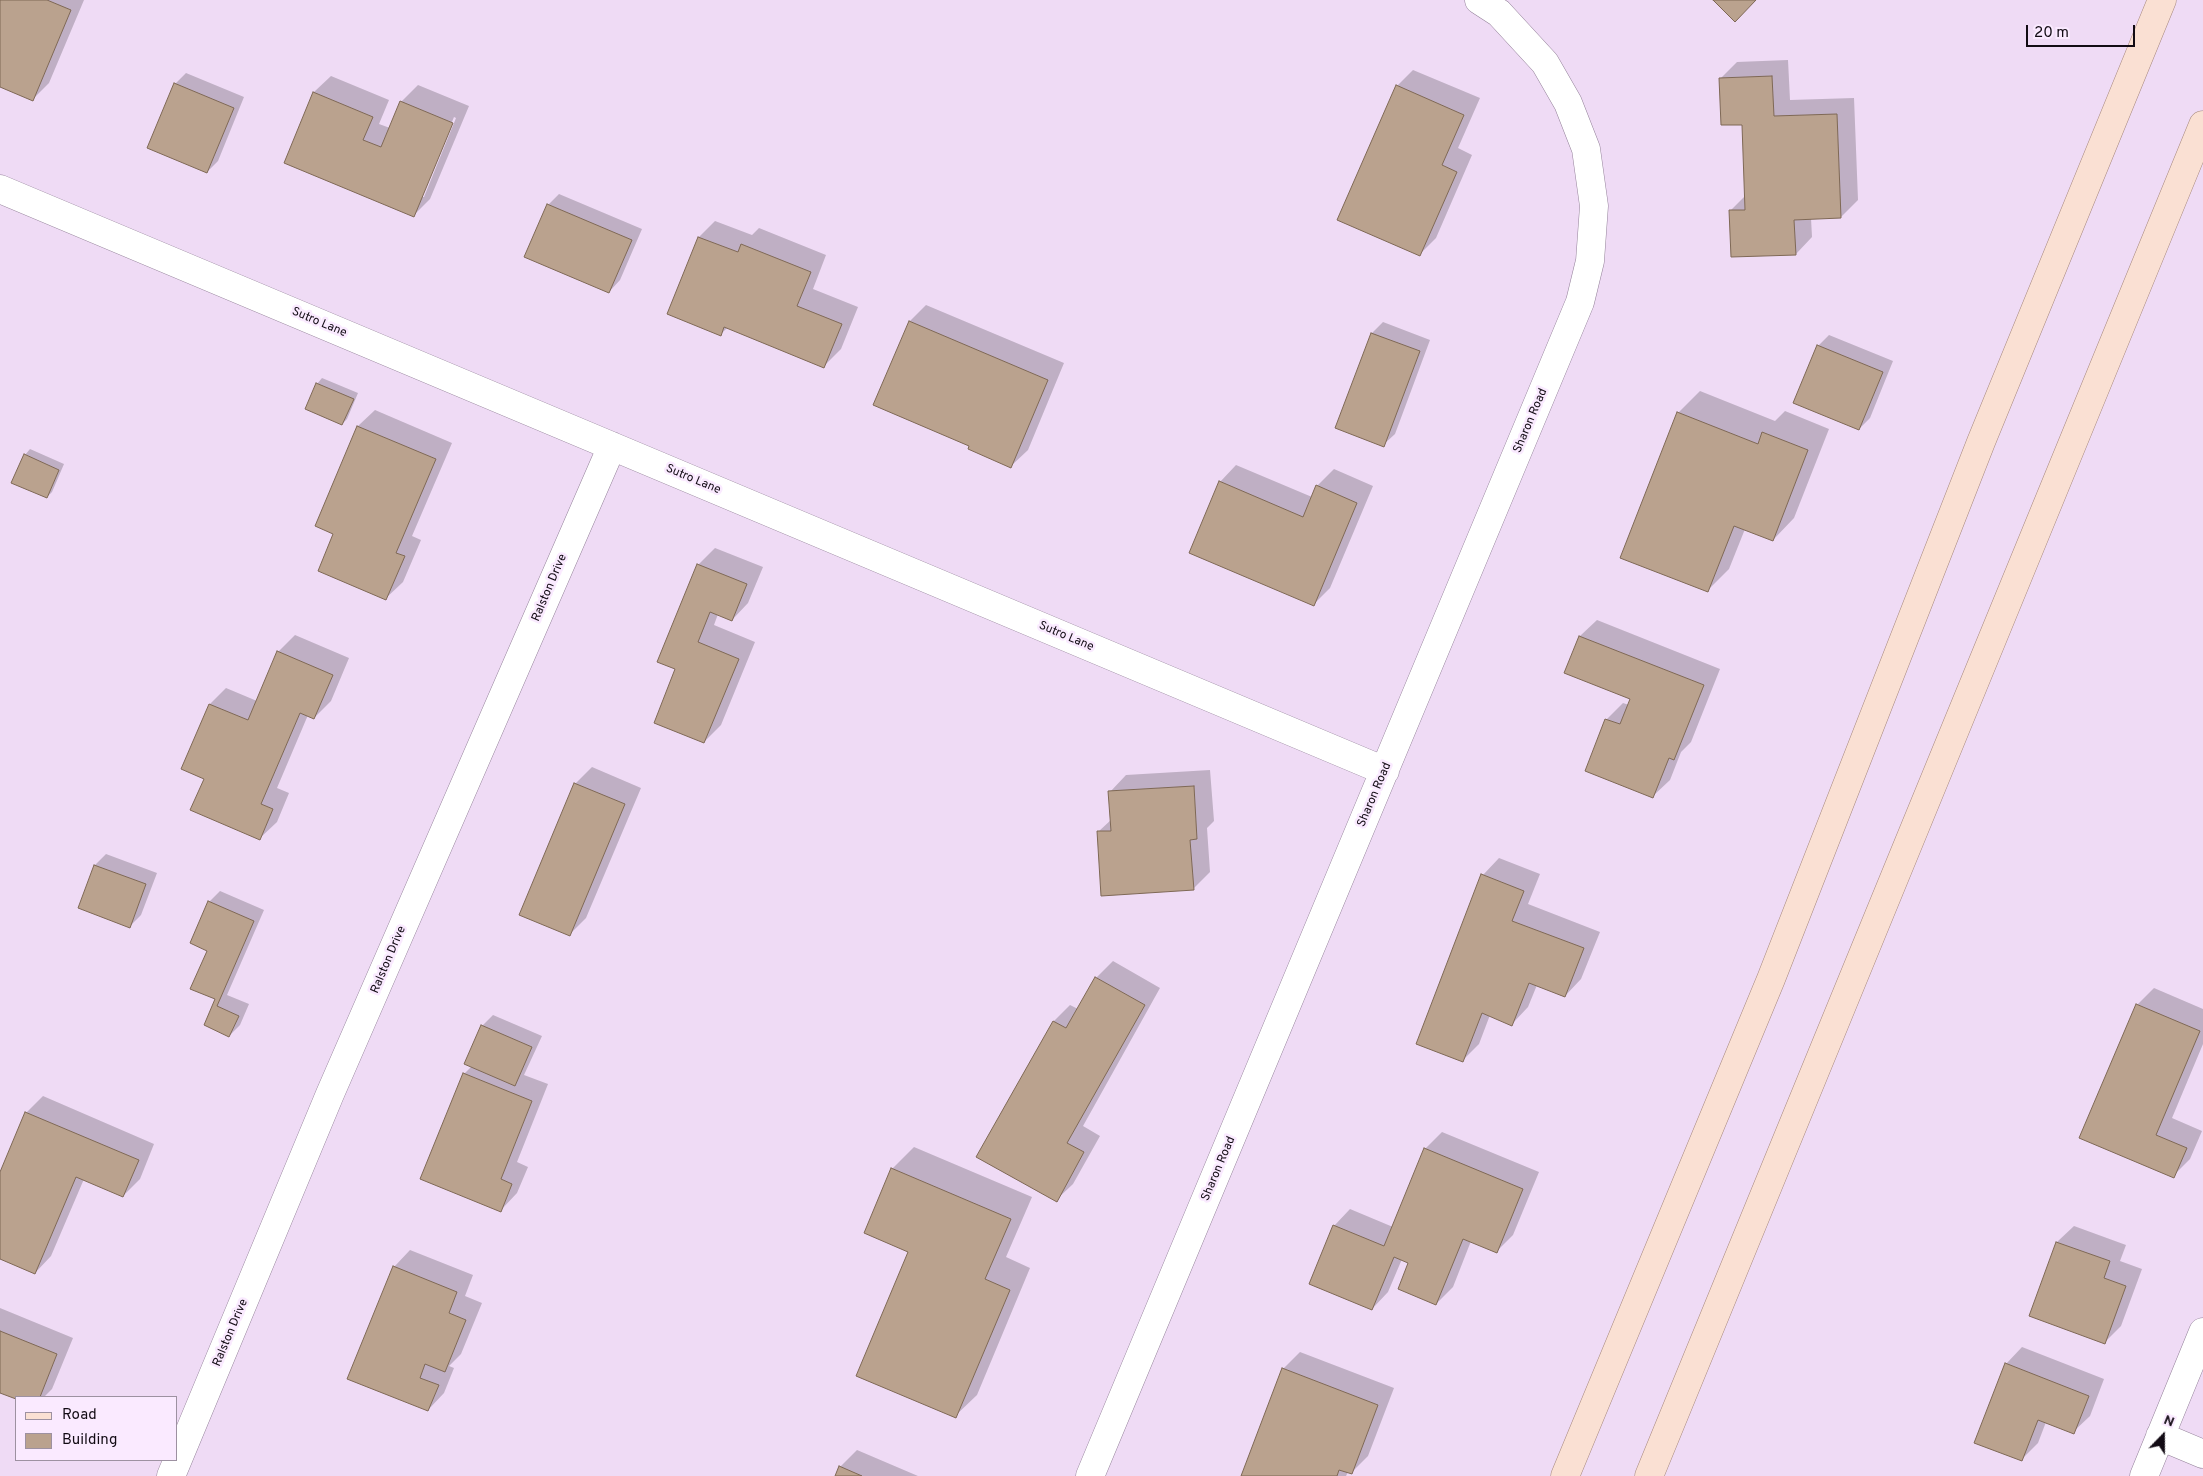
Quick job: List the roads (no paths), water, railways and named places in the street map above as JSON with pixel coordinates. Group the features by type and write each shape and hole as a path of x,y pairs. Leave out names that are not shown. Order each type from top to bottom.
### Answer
{"main road":[{"path":"1566,1476 1771,979 1981,442 2162,0"},
{"path":"1649,1476 2203,125"}],"street":[{"name":"Sharon Road","path":"1090,1476 1580,302 1590,260 1594,206 1586,149 1568,103 1545,64 1499,13 1479,0"},
{"name":"Sutro Lane","path":"0,189 1385,771"},
{"name":"Ralston Drive","path":"178,1459 330,1094 612,446"},
{"path":"2144,1476 2203,1332"},
{"path":"2160,1436 2203,1454"},
{"name":"Ralston Drive","path":"171,1476 177,1461"}]}
